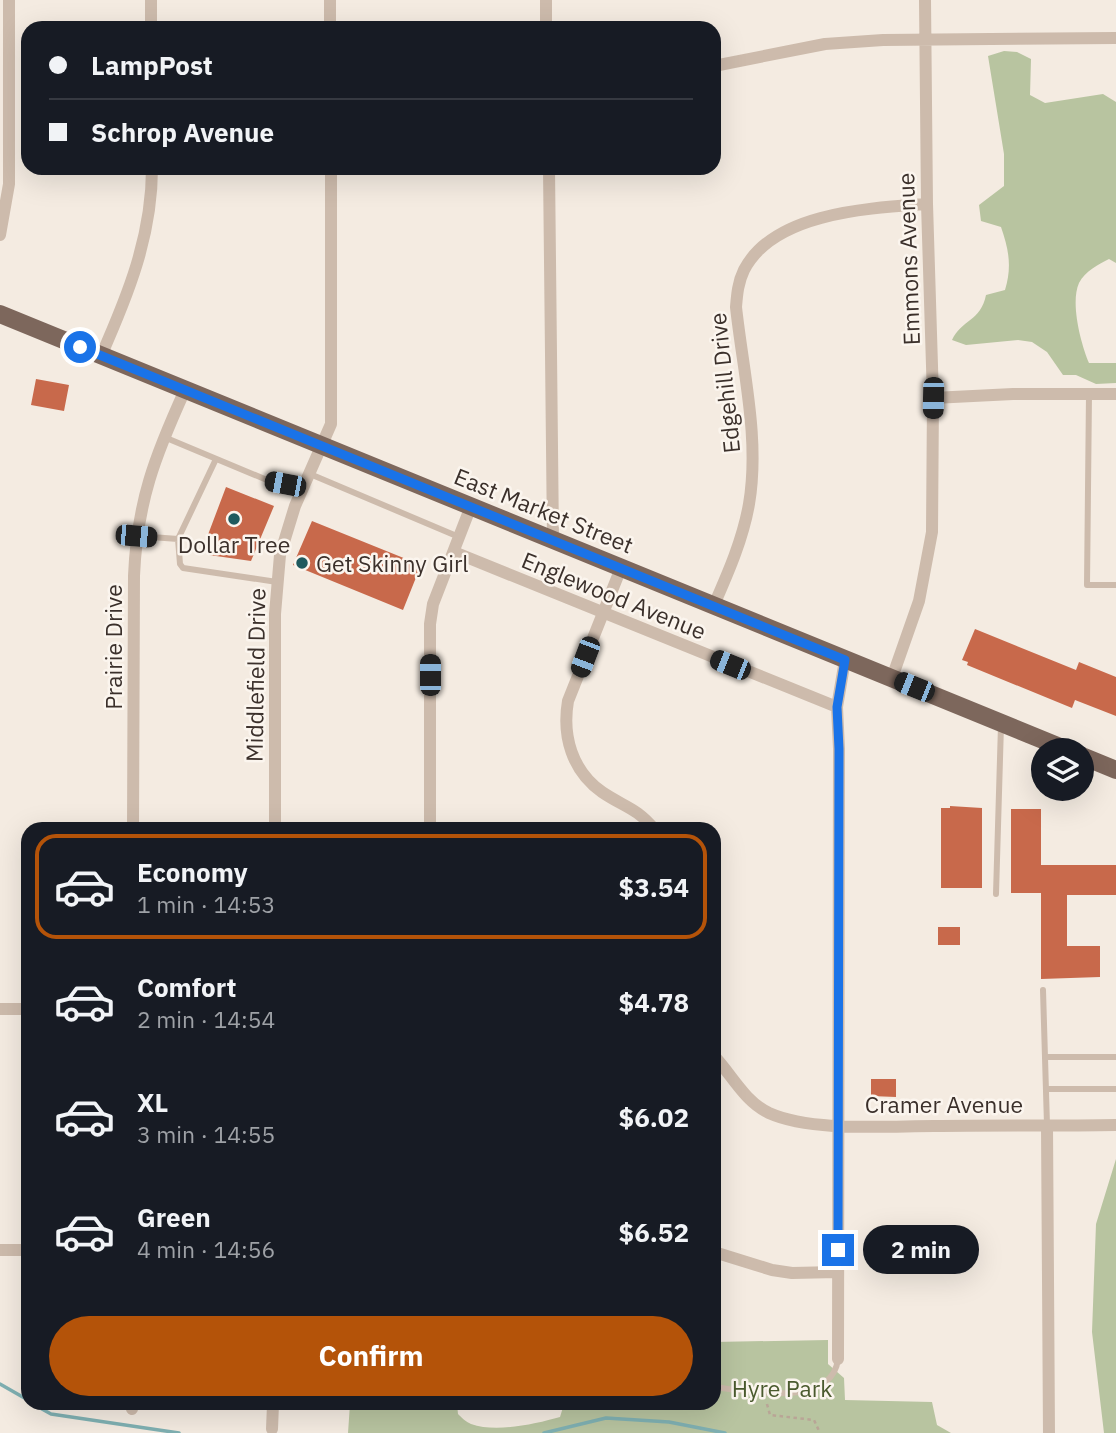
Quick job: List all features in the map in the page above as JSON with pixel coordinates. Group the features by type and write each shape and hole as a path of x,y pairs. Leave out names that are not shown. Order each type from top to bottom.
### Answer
{"main road":[{"name":"East Market Street","path":"0,314 1038,738"},
{"path":"1094,760 1116,770"}],"street":[{"path":"0,235 9,184 9,0"},
{"path":"151,0 151,21"},
{"path":"330,0 330,21"},
{"path":"546,0 546,21"},
{"name":"Emmons Avenue","path":"892,678 919,601 930,552 933,513 925,0"},
{"path":"721,65 825,44 925,39 1116,38"},
{"path":"101,355 136,271 146,232 151,175"},
{"name":"Middlefield Drive","path":"275,822 276,582 285,536 303,486 331,424 331,175"},
{"path":"549,175 553,540"},
{"name":"Edgehill Drive","path":"714,605 745,523 752,474 751,425 736,307 745,268 767,242 786,230 855,211 927,204"},
{"name":"Prairie Drive","path":"133,822 136,536 146,487 164,437 186,390"},
{"path":"933,398 1013,394 1116,394"},
{"path":"430,822 430,624 433,604 471,506"},
{"name":"Englewood Avenue","path":"454,552 837,707"},
{"path":"621,568 568,701 568,741 575,760 593,784 631,807 647,822"},
{"path":"838,1359 837,707 845,660"},
{"path":"0,1009 21,1009"},
{"name":"Cramer Avenue","path":"721,1064 740,1090 762,1109 791,1121 837,1125 1116,1125"},
{"path":"1047,1126 1049,1433"},
{"path":"0,1250 21,1250"},
{"path":"721,1254 772,1270 792,1273 837,1272"},
{"path":"272,1429 273,1410"}],"lane":[{"path":"1089,394 1087,585 1116,585"},
{"path":"164,437 267,480 303,486"},
{"path":"216,459 178,540 180,564 183,568 276,582"},
{"path":"310,474 460,537"},
{"path":"136,536 178,540"},
{"path":"996,894 1002,723"},
{"path":"1043,990 1047,1126"},
{"path":"1045,1057 1116,1057"},
{"path":"1046,1089 1116,1089"},
{"path":"721,1388 779,1395 817,1387 831,1377 837,1368 838,1359"}],"path":[{"path":"765,1394 770,1415 814,1420 820,1433"}],"green space":[{"path":"1004,51 1017,52 1031,59 1030,95 1045,103 1103,94 1116,102 1116,263 1109,259 1085,275 1077,291 1076,312 1089,363 1116,363 1116,383 1096,384 1076,375 1063,375 1047,352 1032,342 1018,340 966,345 952,340 960,328 980,310 986,295 1005,290 1007,282 1009,258 1001,227 981,221 979,205 1004,186 1004,154 988,56"},
{"path":"1116,1159 1116,1433 1104,1433 1092,1332 1096,1224"},
{"name":"Hyre Park","path":"828,1340 828,1364 844,1378 845,1400 932,1402 937,1425 951,1433 348,1433 350,1410 458,1410 458,1414 471,1424 504,1428 560,1417 562,1410 721,1410 721,1342"}],"building":[{"path":"36,379 69,385 64,411 31,405"},
{"path":"226,487 274,506 251,561 209,555 210,540 206,540"},
{"path":"312,521 421,565 403,610 293,565"},
{"path":"975,629 1076,670 1079,662 1116,677 1116,716 1075,700 1072,708 967,665 968,662 962,660"},
{"path":"941,808 982,808 982,888 941,888"},
{"path":"1011,809 1041,809 1041,865 1116,865 1116,895 1067,895 1067,946 1100,946 1100,977 1041,979 1041,893 1011,893"},
{"path":"938,927 960,927 960,945 938,945"},
{"path":"871,1079 896,1079 896,1097 871,1096"}],"waterway":[{"path":"0,1384 21,1396"},
{"path":"44,1410 51,1414 179,1433"},
{"path":"544,1433 606,1418 669,1422 725,1433"}],"place":[{"name":"Dollar Tree","path":"234,519"},
{"name":"Get Skinny Girl","path":"302,563"}],"route":[{"path":"80,347 845,660 837,707 838,1250"}]}
